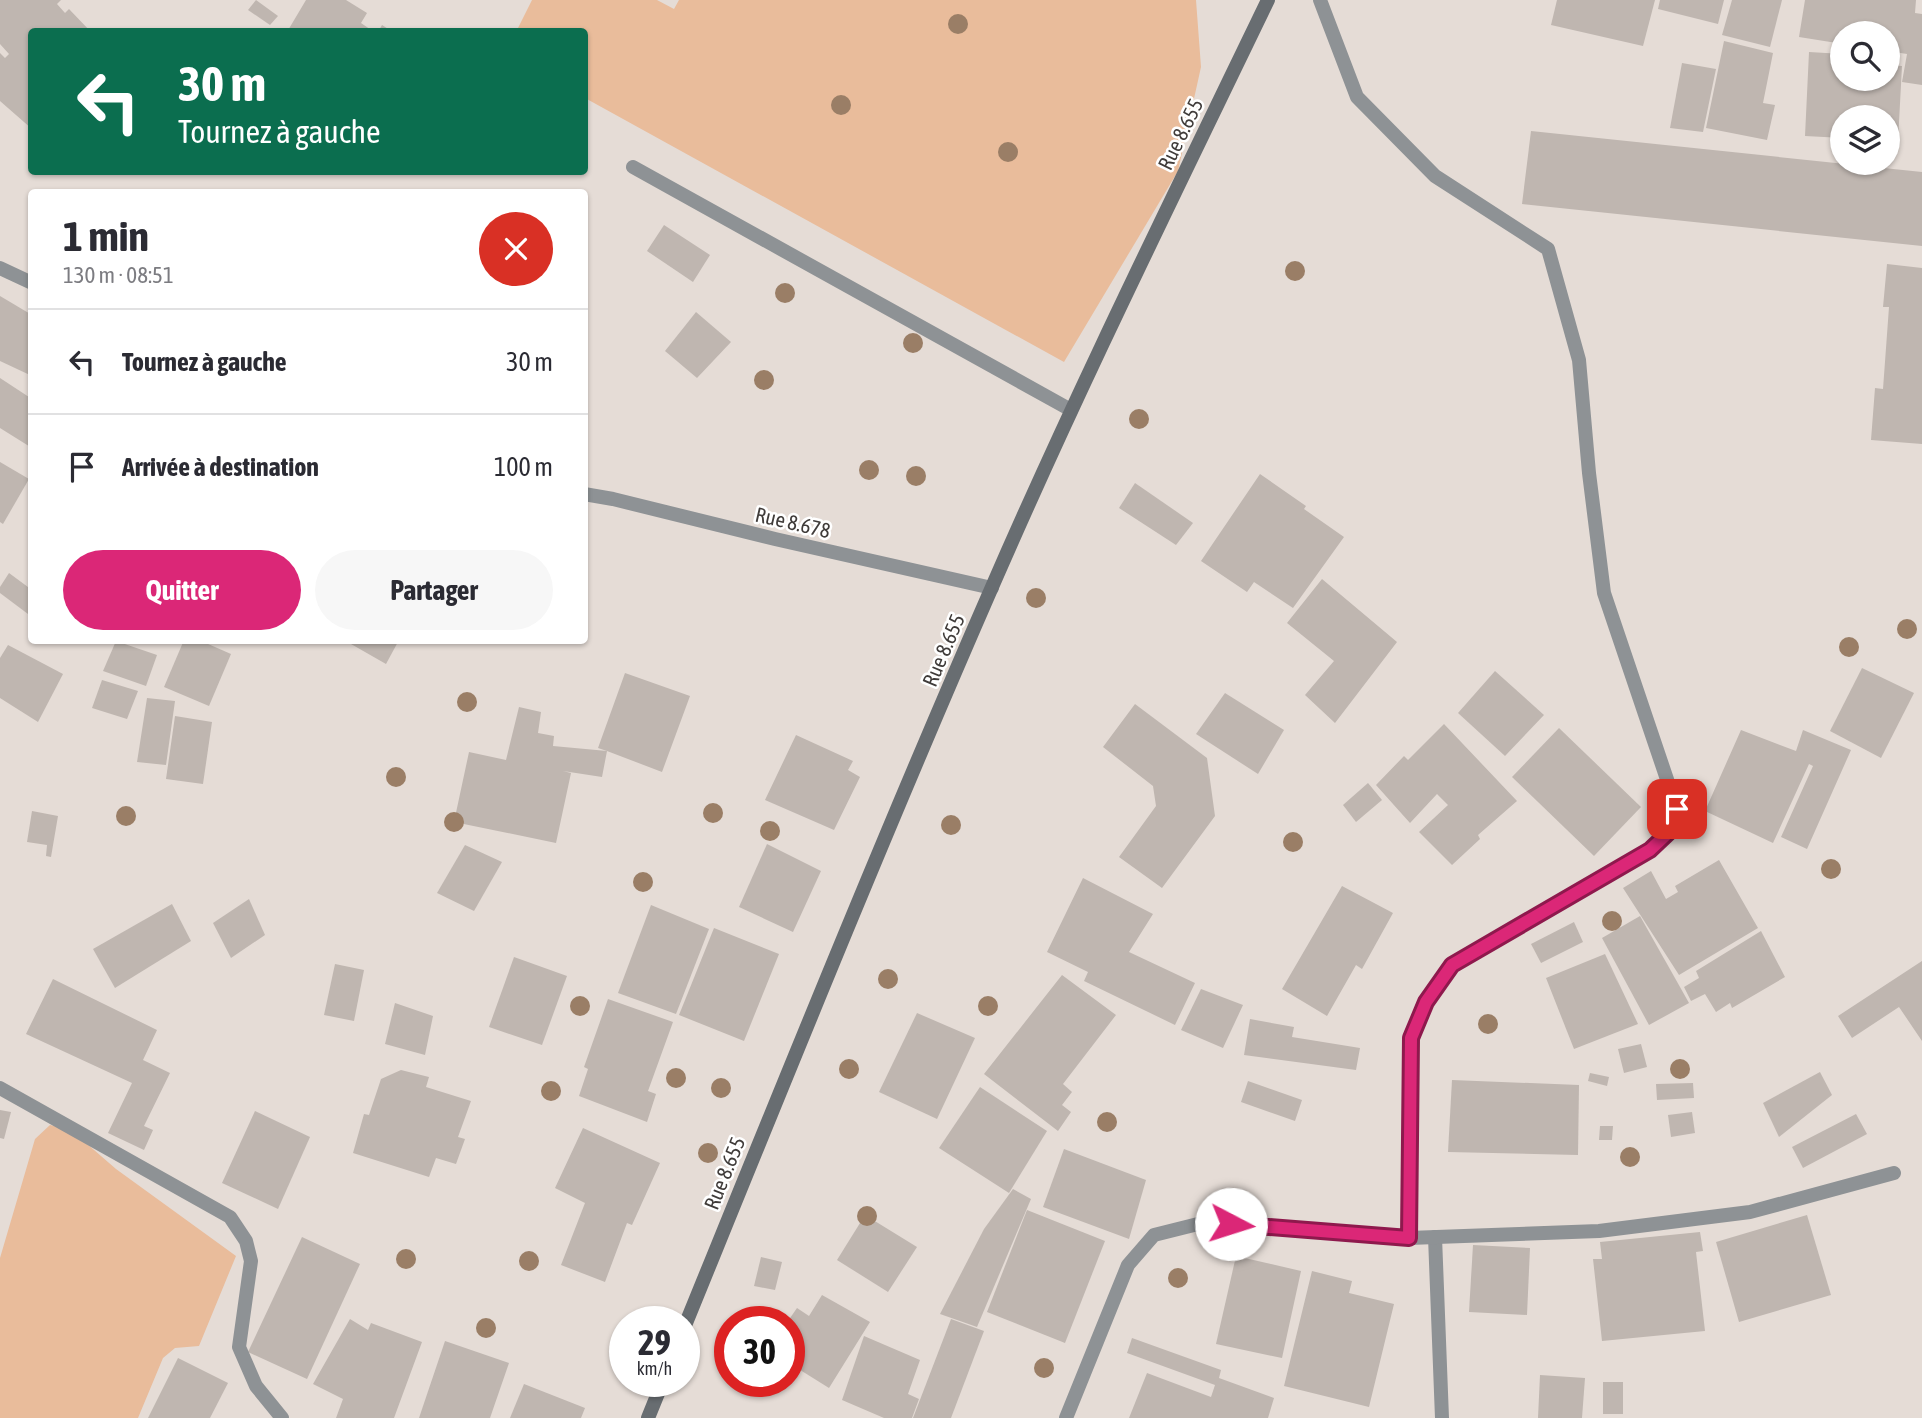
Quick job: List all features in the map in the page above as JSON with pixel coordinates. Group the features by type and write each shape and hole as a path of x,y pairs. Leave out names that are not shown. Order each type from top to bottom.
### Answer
{"street":[{"name":"Rue 8.655","path":"693,1306 781,1089 992,588 1071,410 1268,0"},
{"path":"1320,0 1357,97 1435,176 1548,249 1579,360 1604,593 1677,809 1670,831 1650,850 1452,965 1426,1002 1411,1038 1409,1238"},
{"path":"633,167 1071,410"},
{"path":"0,268 28,281"},
{"name":"Rue 8.678","path":"588,495 992,588"},
{"path":"0,1088 230,1217 246,1241 251,1261 239,1347 256,1386 282,1418"},
{"path":"1066,1418 1128,1265 1154,1235 1206,1222 1409,1238 1599,1231 1750,1212 1894,1173"},
{"path":"1435,1237 1442,1418"},
{"path":"648,1418 657,1397"}],"shaded area":[{"path":"532,0 657,0 674,9 679,0 1196,0 1201,67 1178,171 1064,362 588,100 588,28 518,28"},
{"path":"50,1125 71,1130 116,1169 236,1256 199,1346 175,1348 163,1358 138,1418 0,1418 0,1258 35,1139"}],"building":[{"path":"0,0 61,0 57,4 65,13 69,9 87,28 28,28 28,126 0,101 0,53 5,58 9,54 0,44"},
{"path":"256,0 278,16 270,25 248,10"},
{"path":"306,0 346,0 367,13 361,23 368,28 289,28"},
{"path":"1557,0 1655,0 1643,46 1551,25"},
{"path":"1660,0 1724,0 1718,24 1658,9"},
{"path":"1732,0 1782,0 1770,47 1722,35"},
{"path":"1805,0 1916,0 1915,13 1922,14 1922,85 1902,82 1907,54 1900,53 1900,21 1830,21 1830,42 1799,37"},
{"path":"1724,41 1773,53 1763,103 1775,105 1767,140 1706,128"},
{"path":"1809,52 1830,53 1830,91 1900,91 1902,66 1900,105 1830,105 1830,137 1805,136"},
{"path":"1682,63 1716,69 1703,132 1670,128"},
{"path":"1531,131 1830,162 1830,175 1900,175 1900,170 1922,172 1922,246 1522,204"},
{"path":"664,225 710,255 693,282 647,251"},
{"path":"1887,264 1922,268 1922,444 1871,440 1875,388 1883,389 1889,307 1883,307"},
{"path":"0,296 28,313 28,374 0,361"},
{"path":"696,312 731,342 697,378 665,351"},
{"path":"0,378 28,396 28,446 0,428"},
{"path":"0,462 28,481 3,524 0,522"},
{"path":"1260,474 1344,537 1293,608 1254,582 1247,592 1201,561"},
{"path":"1135,483 1193,523 1176,545 1119,508"},
{"path":"9,573 28,587 28,614 0,593 0,587"},
{"path":"1322,579 1397,642 1335,723 1305,695 1334,661 1287,623"},
{"path":"115,644 125,644 157,655 146,686 103,671"},
{"path":"182,644 208,644 231,654 209,706 164,687"},
{"path":"351,644 397,644 386,664"},
{"path":"8,645 63,674 38,722 0,698 0,658"},
{"path":"1862,668 1914,693 1881,758 1830,731"},
{"path":"1495,671 1544,715 1505,756 1458,713"},
{"path":"625,673 690,696 662,772 598,748"},
{"path":"102,680 138,691 127,719 92,708"},
{"path":"1225,693 1284,730 1258,774 1196,734"},
{"path":"147,698 175,701 166,765 137,762"},
{"path":"1135,704 1207,758 1215,816 1162,888 1119,857 1156,806 1153,786 1103,747"},
{"path":"519,707 541,712 538,733 554,736 553,746 607,751 602,777 563,771 571,773 556,843 454,822 469,752 506,760"},
{"path":"175,716 212,722 203,784 166,779"},
{"path":"1444,724 1517,801 1478,835 1480,839 1452,865 1419,832 1448,805 1437,794 1410,823 1376,785 1404,756 1408,760"},
{"path":"1559,728 1641,807 1594,856 1512,777"},
{"path":"1741,730 1796,751 1803,730 1851,750 1807,849 1781,837 1813,766 1809,764 1773,843 1705,811"},
{"path":"796,735 853,761 848,770 860,777 834,830 765,800"},
{"path":"1368,783 1382,800 1356,822 1343,805"},
{"path":"32,811 58,816 51,857 46,856 47,845 27,842"},
{"path":"767,844 821,871 793,932 739,907"},
{"path":"465,845 502,862 474,911 437,893"},
{"path":"1719,860 1758,928 1679,975 1623,888 1651,871 1666,899 1678,892 1675,886"},
{"path":"1083,878 1153,914 1129,952 1195,983 1175,1025 1084,981 1088,972 1047,952"},
{"path":"1342,886 1393,913 1362,969 1356,965 1327,1016 1282,989"},
{"path":"249,899 265,935 231,958 213,923"},
{"path":"172,904 191,941 115,988 93,949"},
{"path":"651,905 709,929 676,1014 618,993"},
{"path":"1640,916 1689,1003 1649,1025 1602,938"},
{"path":"1574,922 1583,942 1541,963 1531,944"},
{"path":"714,928 779,954 744,1041 679,1015"},
{"path":"1761,931 1785,977 1732,1008 1730,1003 1716,1012 1705,994 1691,1001 1684,987 1699,978 1696,971"},
{"path":"1605,954 1638,1024 1574,1049 1546,978"},
{"path":"514,957 567,976 542,1045 489,1027"},
{"path":"1922,961 1922,1041 1899,1007 1852,1038 1838,1016"},
{"path":"335,964 364,970 354,1021 324,1015"},
{"path":"1062,975 1116,1015 1063,1084 1072,1092 1062,1105 1071,1112 1058,1131 984,1074"},
{"path":"53,979 157,1030 143,1060 170,1073 144,1126 153,1130 144,1150 108,1133 132,1083 26,1034"},
{"path":"1201,989 1243,1005 1223,1048 1181,1030"},
{"path":"608,999 673,1022 648,1091 656,1094 647,1122 579,1096 588,1069 584,1067"},
{"path":"395,1003 433,1016 425,1055 385,1044"},
{"path":"917,1013 975,1038 937,1119 879,1092"},
{"path":"1250,1019 1294,1027 1292,1037 1360,1048 1356,1070 1244,1055"},
{"path":"1641,1044 1647,1067 1624,1073 1618,1049"},
{"path":"401,1070 429,1077 426,1087 471,1101 458,1137 465,1139 456,1164 436,1158 429,1177 353,1153 364,1114 369,1115 381,1079"},
{"path":"1820,1072 1832,1095 1779,1137 1763,1103"},
{"path":"1590,1073 1609,1077 1607,1086 1588,1081"},
{"path":"1452,1080 1579,1085 1578,1155 1448,1152"},
{"path":"1248,1081 1302,1100 1295,1121 1241,1102"},
{"path":"1693,1083 1694,1098 1657,1100 1656,1084"},
{"path":"980,1087 1047,1131 1009,1193 939,1148"},
{"path":"0,1110 11,1112 4,1139 0,1138"},
{"path":"255,1111 310,1137 278,1209 222,1183"},
{"path":"1692,1112 1695,1133 1671,1137 1668,1115"},
{"path":"1856,1114 1867,1134 1803,1168 1792,1147"},
{"path":"1600,1126 1613,1126 1612,1140 1599,1140"},
{"path":"583,1128 660,1163 632,1225 627,1223 605,1282 561,1265 585,1203 555,1188"},
{"path":"1064,1149 1146,1180 1129,1239 1043,1207"},
{"path":"1013,1189 1031,1199 977,1327 940,1314 984,1229"},
{"path":"1027,1210 1105,1241 1065,1343 987,1312"},
{"path":"865,1215 917,1247 888,1292 837,1260"},
{"path":"1807,1215 1831,1295 1739,1322 1716,1242"},
{"path":"1700,1232 1703,1251 1696,1252 1705,1331 1602,1341 1593,1259 1602,1259 1600,1242"},
{"path":"302,1237 360,1264 307,1379 248,1352"},
{"path":"1473,1245 1530,1248 1527,1315 1469,1312"},
{"path":"1236,1256 1301,1271 1282,1358 1216,1344"},
{"path":"761,1257 782,1262 775,1290 754,1286"},
{"path":"1312,1271 1352,1281 1349,1293 1394,1304 1369,1407 1284,1386"},
{"path":"822,1295 870,1322 829,1388 805,1373 805,1313 809,1316"},
{"path":"350,1319 368,1330 371,1323 422,1342 394,1418 336,1418 343,1399 313,1384"},
{"path":"951,1319 984,1331 951,1418 913,1418"},
{"path":"864,1336 920,1360 908,1394 919,1399 912,1418 884,1418 842,1400"},
{"path":"1132,1338 1221,1370 1219,1378 1274,1398 1268,1418 1129,1418 1147,1373 1211,1397 1215,1385 1127,1353"},
{"path":"445,1341 509,1363 490,1418 419,1418"},
{"path":"178,1358 228,1383 210,1418 148,1418"},
{"path":"1540,1375 1585,1378 1582,1418 1538,1418"},
{"path":"1603,1382 1623,1382 1623,1414 1603,1414"},
{"path":"524,1384 585,1408 581,1418 510,1418"}],"route":[{"path":"1231,1224 1409,1238 1411,1038 1426,1002 1452,965 1650,850 1670,831 1677,809"}]}
